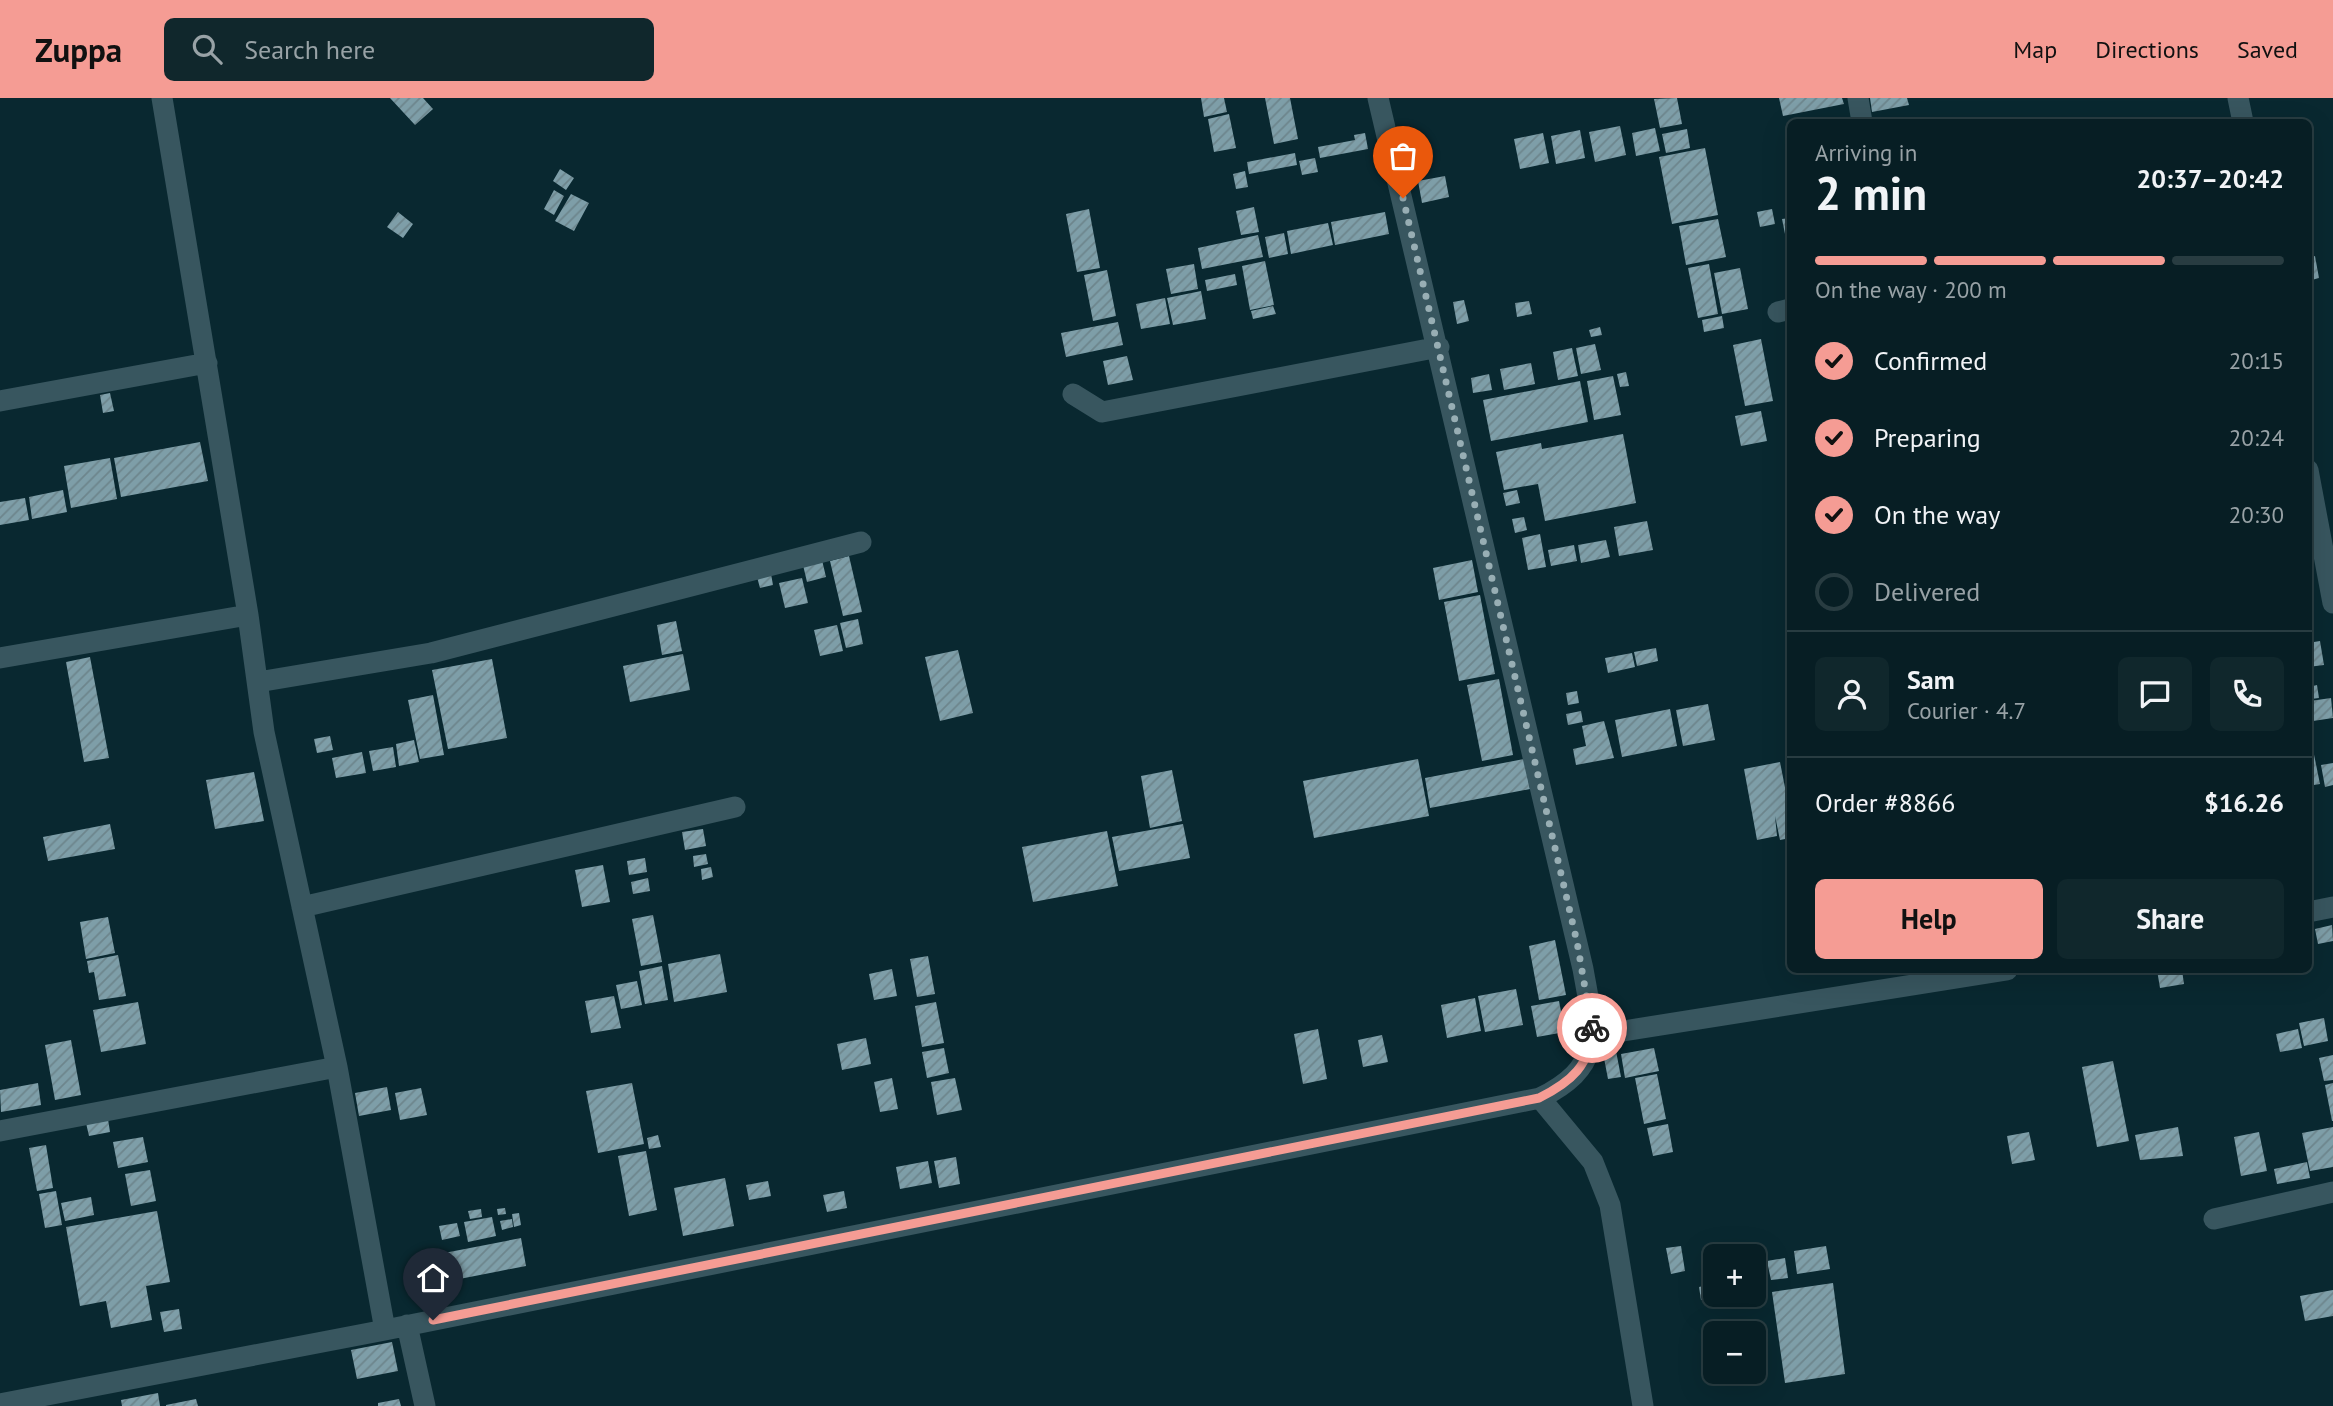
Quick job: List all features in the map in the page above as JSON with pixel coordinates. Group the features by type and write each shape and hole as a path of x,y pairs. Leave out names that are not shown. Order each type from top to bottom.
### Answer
{"street":[{"path":"162,98 248,615 264,732 337,1067 385,1330"},
{"path":"0,1404 385,1330 1539,1098 1565,1086 1587,1062 1592,1036 1580,955 1439,347 1378,98"},
{"path":"1858,98 1862,119"},
{"path":"2238,98 2242,119"},
{"path":"1073,394 1102,412 1439,347"},
{"path":"0,401 207,363"},
{"path":"2312,476 2323,494 2333,603"},
{"path":"258,682 431,653 861,542"},
{"path":"0,658 248,615"},
{"path":"302,906 735,807"},
{"path":"2312,911 2333,907"},
{"path":"1592,1036 1988,973"},
{"path":"0,1131 337,1067"},
{"path":"1539,1098 1592,1162 1610,1205 1643,1406"},
{"path":"2214,1219 2333,1192"},
{"path":"407,1325 425,1406"}],"building":[{"path":"390,98 423,98 433,109 415,125"},
{"path":"1201,98 1224,98 1227,112 1204,117"},
{"path":"1265,98 1290,98 1298,139 1274,144"},
{"path":"1677,98 1682,124 1660,128 1654,99"},
{"path":"1779,98 1842,98 1844,104 1783,116"},
{"path":"1870,98 1907,98 1909,105 1872,112"},
{"path":"1229,114 1236,148 1214,152 1208,119"},
{"path":"1620,126 1626,155 1595,162 1589,132"},
{"path":"1655,128 1660,151 1636,156 1632,133"},
{"path":"1687,129 1690,148 1666,153 1662,134"},
{"path":"1580,130 1585,158 1556,164 1551,136"},
{"path":"1365,133 1368,149 1320,158 1318,147 1355,140 1354,135"},
{"path":"1543,133 1549,163 1520,169 1514,139"},
{"path":"1705,148 1718,215 1672,224 1659,157"},
{"path":"1295,153 1297,165 1249,174 1247,162"},
{"path":"1315,158 1318,172 1302,175 1299,161"},
{"path":"560,169 574,178 566,190 553,181"},
{"path":"1245,171 1248,187 1236,189 1233,174"},
{"path":"1445,176 1449,197 1422,203 1418,181"},
{"path":"554,190 564,196 554,215 544,209"},
{"path":"571,194 589,203 574,231 555,221"},
{"path":"1254,207 1259,232 1241,235 1236,211"},
{"path":"1089,209 1100,268 1077,272 1066,214"},
{"path":"1772,209 1775,224 1760,227 1757,212"},
{"path":"398,212 413,224 403,238 387,227"},
{"path":"1385,212 1389,234 1335,245 1331,222"},
{"path":"1787,218 1787,244 1782,219"},
{"path":"1718,219 1726,257 1686,265 1679,226"},
{"path":"1328,223 1333,245 1291,254 1287,231"},
{"path":"1284,233 1288,254 1269,258 1265,237"},
{"path":"1258,235 1263,257 1202,269 1198,248"},
{"path":"2315,256 2319,278 2312,280 2312,257"},
{"path":"1265,261 1274,305 1250,310 1242,266"},
{"path":"1194,264 1198,289 1171,294 1166,269"},
{"path":"1709,264 1718,314 1698,318 1688,268"},
{"path":"1740,268 1748,309 1722,314 1714,273"},
{"path":"1107,270 1116,316 1093,321 1084,275"},
{"path":"1235,274 1237,285 1207,291 1205,280"},
{"path":"1201,291 1206,319 1173,325 1167,298"},
{"path":"1165,298 1170,324 1141,329 1136,304"},
{"path":"1464,300 1469,321 1457,324 1453,302"},
{"path":"1529,301 1532,314 1517,317 1515,303"},
{"path":"1273,306 1276,314 1253,319 1251,311"},
{"path":"1722,316 1724,328 1704,332 1702,320"},
{"path":"1118,322 1123,345 1066,357 1061,333"},
{"path":"1600,327 1602,335 1591,337 1589,330"},
{"path":"1761,339 1773,401 1745,406 1733,345"},
{"path":"1595,344 1601,370 1581,374 1576,348"},
{"path":"1572,348 1578,376 1558,380 1553,352"},
{"path":"1127,356 1133,380 1108,385 1103,361"},
{"path":"1531,363 1535,384 1504,390 1500,369"},
{"path":"1626,372 1629,386 1620,387 1617,374"},
{"path":"1489,374 1492,390 1473,393 1471,378"},
{"path":"1613,376 1621,415 1594,420 1587,381"},
{"path":"1580,381 1588,422 1491,441 1483,400"},
{"path":"110,393 114,411 103,413 100,395"},
{"path":"1761,411 1767,441 1741,446 1735,416"},
{"path":"1623,434 1636,503 1545,521 1538,484 1504,490 1496,452 1541,443 1542,449"},
{"path":"200,442 208,481 121,497 114,458"},
{"path":"110,458 117,499 71,508 64,466"},
{"path":"63,490 67,512 32,519 29,497"},
{"path":"1517,490 1520,503 1506,506 1503,493"},
{"path":"25,498 29,520 0,525 0,502"},
{"path":"1524,517 1527,530 1515,533 1512,519"},
{"path":"1647,521 1653,550 1619,556 1614,527"},
{"path":"1540,534 1546,567 1528,570 1522,538"},
{"path":"1606,540 1610,557 1581,563 1578,545"},
{"path":"1574,545 1577,561 1551,566 1548,550"},
{"path":"849,556 862,612 843,616 830,561"},
{"path":"822,560 826,577 807,582 803,565"},
{"path":"1472,560 1478,592 1439,600 1433,568"},
{"path":"771,574 773,585 760,588 757,577"},
{"path":"802,578 808,603 785,608 779,583"},
{"path":"1480,595 1495,674 1459,681 1444,602"},
{"path":"858,619 863,644 846,648 840,623"},
{"path":"676,621 682,651 662,655 657,625"},
{"path":"837,625 843,651 820,656 814,630"},
{"path":"2320,641 2324,665 2312,666 2312,642"},
{"path":"1656,648 1658,661 1637,666 1634,652"},
{"path":"958,650 973,713 940,721 925,657"},
{"path":"1632,653 1635,667 1608,673 1605,658"},
{"path":"683,654 690,690 630,702 623,666"},
{"path":"90,657 109,758 84,762 66,662"},
{"path":"492,659 507,738 448,749 432,670"},
{"path":"1499,679 1513,755 1482,761 1467,685"},
{"path":"2317,685 2319,698 2312,699 2312,686"},
{"path":"1577,691 1579,703 1568,705 1566,693"},
{"path":"433,695 444,755 420,759 408,700"},
{"path":"2331,698 2333,718 2313,721 2312,701"},
{"path":"1708,704 1715,740 1683,746 1676,710"},
{"path":"1670,709 1677,746 1622,757 1615,720"},
{"path":"1581,711 1583,722 1568,725 1566,714"},
{"path":"1604,721 1614,758 1576,765 1573,749 1586,746 1582,726"},
{"path":"330,736 333,750 317,753 314,739"},
{"path":"414,740 419,762 399,766 396,744"},
{"path":"2312,745 2320,784 2312,785"},
{"path":"393,747 396,767 373,771 369,751"},
{"path":"362,752 366,773 336,778 332,758"},
{"path":"1418,759 1429,816 1314,838 1303,781"},
{"path":"1524,759 1530,789 1430,808 1425,778"},
{"path":"1780,762 1787,798 1787,839 1780,840 1775,816 1777,836 1757,840 1744,769"},
{"path":"2333,763 2333,785 2325,787 2321,765"},
{"path":"1172,770 1182,821 1150,828 1141,776"},
{"path":"254,772 264,821 215,829 206,780"},
{"path":"110,824 115,849 48,861 43,837"},
{"path":"1183,824 1190,858 1119,871 1112,837"},
{"path":"703,829 706,846 685,850 682,832"},
{"path":"1107,831 1118,886 1033,902 1022,847"},
{"path":"706,854 708,864 694,867 693,856"},
{"path":"645,858 647,872 629,875 627,861"},
{"path":"603,865 610,902 582,907 575,870"},
{"path":"711,867 713,877 702,880 701,869"},
{"path":"648,878 650,891 633,894 631,882"},
{"path":"653,915 662,962 641,966 632,919"},
{"path":"108,917 115,953 86,959 80,922"},
{"path":"2332,925 2333,941 2318,944 2315,929"},
{"path":"1555,940 1566,995 1539,1000 1529,946"},
{"path":"720,954 727,992 674,1002 668,964"},
{"path":"118,955 126,996 99,1000 94,972 89,973 87,961"},
{"path":"928,956 935,994 917,997 910,959"},
{"path":"662,966 668,1000 645,1004 639,971"},
{"path":"892,969 897,996 874,1000 869,974"},
{"path":"2158,973 2182,973 2184,984 2160,988"},
{"path":"637,981 642,1005 621,1009 616,985"},
{"path":"1516,989 1523,1025 1485,1032 1478,996"},
{"path":"614,996 621,1028 591,1033 585,1001"},
{"path":"1475,998 1481,1031 1447,1038 1441,1005"},
{"path":"1559,1001 1565,1032 1537,1037 1531,1006"},
{"path":"138,1002 146,1044 101,1052 93,1010"},
{"path":"936,1002 944,1043 922,1047 915,1006"},
{"path":"2324,1018 2328,1041 2304,1046 2299,1023"},
{"path":"1318,1029 1327,1079 1303,1084 1294,1034"},
{"path":"2298,1029 2302,1048 2280,1052 2276,1034"},
{"path":"1382,1035 1388,1062 1363,1067 1358,1040"},
{"path":"866,1038 871,1064 842,1070 837,1044"},
{"path":"71,1040 81,1095 55,1100 45,1045"},
{"path":"944,1048 949,1073 927,1078 922,1052"},
{"path":"1654,1048 1659,1071 1625,1078 1621,1054"},
{"path":"1616,1051 1621,1077 1608,1079 1603,1053"},
{"path":"2333,1055 2333,1080 2324,1081 2319,1058"},
{"path":"2113,1061 2129,1141 2097,1147 2082,1067"},
{"path":"1657,1074 1666,1119 1644,1124 1635,1078"},
{"path":"892,1078 898,1109 880,1112 874,1082"},
{"path":"955,1078 962,1110 937,1115 931,1082"},
{"path":"38,1083 41,1105 1,1112 0,1090"},
{"path":"632,1083 644,1144 598,1153 586,1091"},
{"path":"2333,1083 2333,1121 2332,1121 2325,1085"},
{"path":"387,1087 391,1110 359,1116 355,1093"},
{"path":"421,1088 427,1115 400,1120 395,1093"},
{"path":"108,1119 110,1132 89,1136 86,1123"},
{"path":"1668,1124 1673,1152 1653,1156 1647,1128"},
{"path":"2178,1127 2183,1156 2140,1160 2135,1135"},
{"path":"2333,1127 2333,1167 2310,1171 2302,1133"},
{"path":"2029,1132 2035,1160 2012,1164 2007,1136"},
{"path":"2259,1132 2267,1171 2241,1176 2234,1137"},
{"path":"658,1135 661,1147 649,1149 647,1138"},
{"path":"143,1137 148,1162 118,1168 113,1142"},
{"path":"46,1145 53,1188 37,1191 29,1148"},
{"path":"646,1151 657,1210 629,1216 618,1156"},
{"path":"956,1157 960,1184 939,1188 934,1161"},
{"path":"928,1161 932,1183 900,1189 896,1167"},
{"path":"2307,1162 2310,1178 2277,1184 2274,1169"},
{"path":"150,1170 156,1201 131,1206 125,1174"},
{"path":"725,1178 734,1226 683,1236 674,1188"},
{"path":"768,1181 771,1196 749,1200 746,1185"},
{"path":"56,1191 62,1225 45,1228 39,1194"},
{"path":"844,1191 847,1208 827,1212 823,1195"},
{"path":"91,1197 94,1215 65,1221 61,1203"},
{"path":"505,1208 506,1214 498,1215 497,1209"},
{"path":"481,1209 482,1217 470,1219 468,1211"},
{"path":"157,1211 170,1282 146,1286 152,1320 111,1328 106,1301 80,1306 66,1227"},
{"path":"519,1213 521,1225 514,1227 512,1214"},
{"path":"492,1217 496,1236 468,1242 464,1222"},
{"path":"512,1219 513,1227 502,1230 500,1221"},
{"path":"457,1223 460,1236 442,1240 439,1226"},
{"path":"521,1238 526,1266 444,1282 439,1254"},
{"path":"1681,1246 1685,1271 1671,1274 1666,1248"},
{"path":"1826,1246 1830,1269 1797,1274 1794,1251"},
{"path":"1785,1258 1788,1278 1771,1280 1767,1261"},
{"path":"1833,1283 1845,1374 1785,1383 1772,1292"},
{"path":"1703,1286 1703,1300 1701,1300 1699,1287"},
{"path":"2333,1290 2333,1316 2305,1321 2300,1296"},
{"path":"179,1309 182,1329 164,1332 160,1312"},
{"path":"392,1342 398,1371 357,1379 351,1350"},
{"path":"158,1393 160,1406 122,1406 121,1400"},
{"path":"196,1399 198,1406 166,1406 166,1405"},
{"path":"399,1399 401,1406 378,1406 378,1403"}],"way so far":[{"path":"1403,198 1577,942 1592,1028"}],"route":[{"path":"433,1320 1377,1128 1539,1098 1565,1086 1587,1062 1592,1028"}]}
